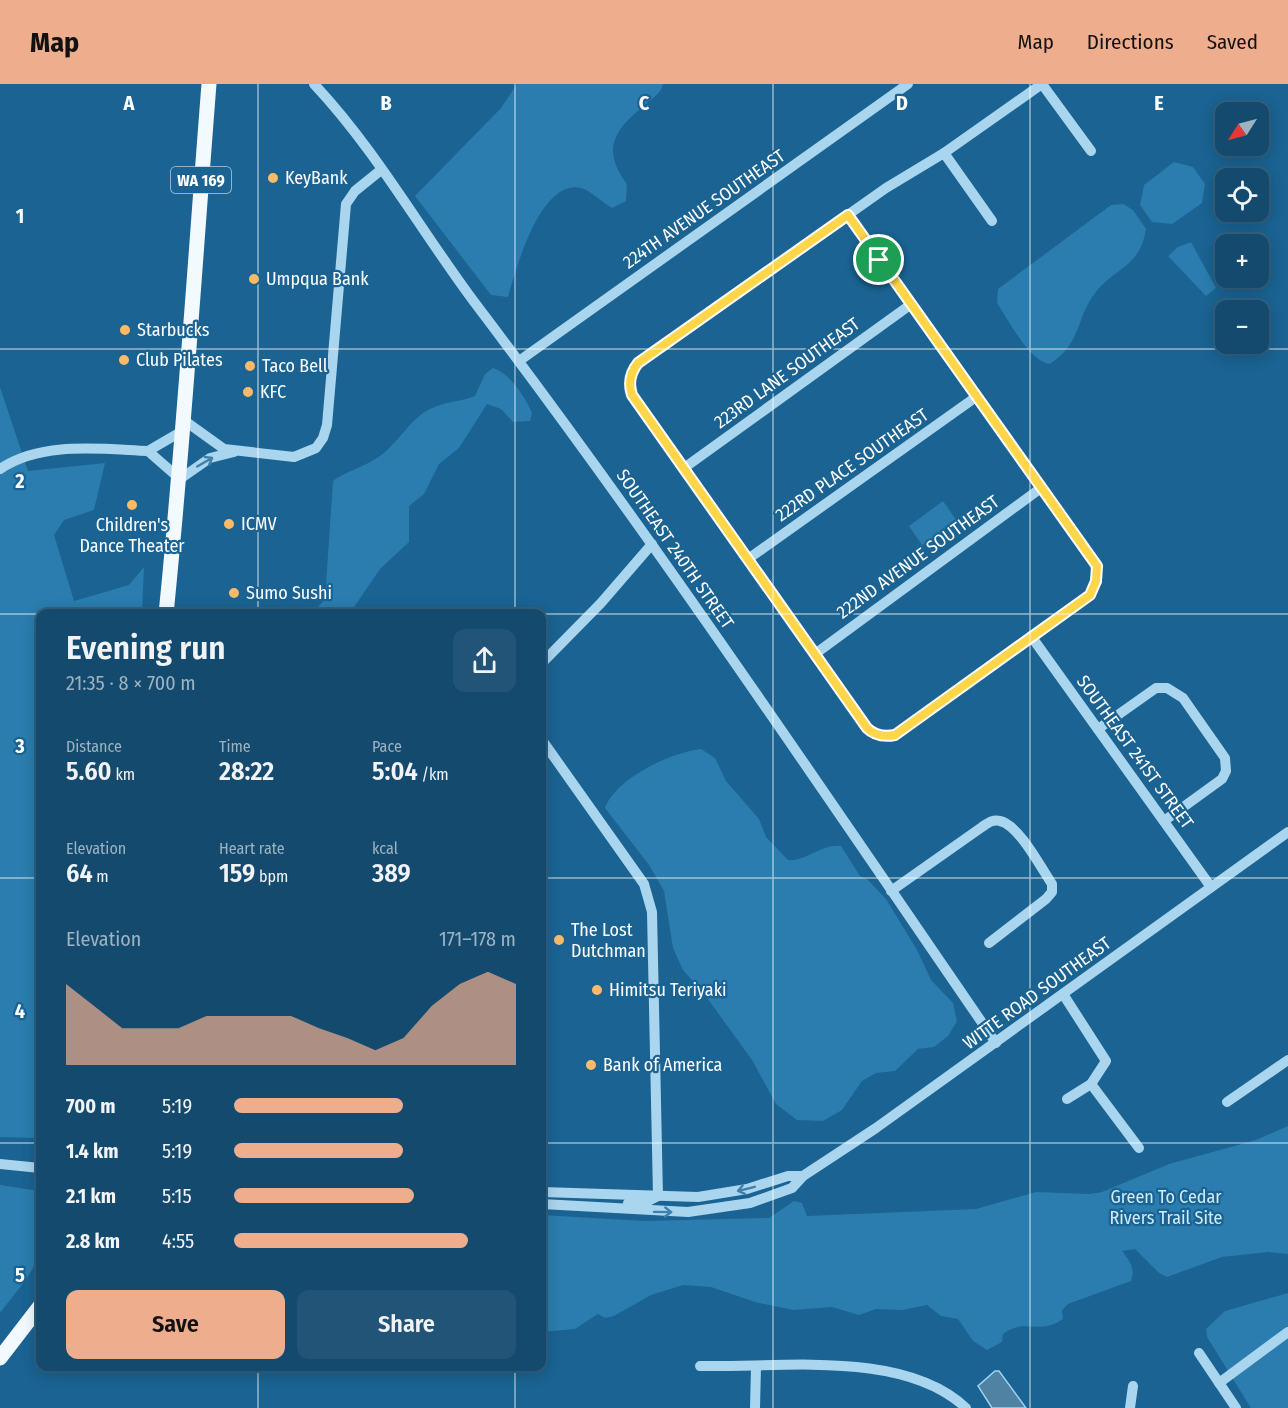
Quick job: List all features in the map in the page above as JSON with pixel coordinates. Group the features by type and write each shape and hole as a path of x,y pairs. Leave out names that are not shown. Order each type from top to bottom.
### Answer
{"main road":[{"name":"WA 169","path":"167,609 180,479 193,275 209,84"},
{"path":"0,1358 36,1311"}],"street":[{"name":"SOUTHEAST 240TH STREET","path":"314,84 344,119 652,544 996,1043"},
{"name":"224TH AVENUE SOUTHEAST","path":"519,361 908,84"},
{"path":"848,215 1097,566 1096,581 1090,595 895,735 872,734 632,395 630,378 638,363 848,215 894,183 944,153 1042,84 1091,151"},
{"path":"944,153 992,221"},
{"path":"147,451 180,479 210,458 234,452 300,457 316,448 323,438 327,424 346,204 355,191 381,170"},
{"name":"223RD LANE SOUTHEAST","path":"684,468 910,305"},
{"name":"222RD PLACE SOUTHEAST","path":"748,560 976,397"},
{"path":"0,469 14,459 56,450 147,451 184,426 234,452"},
{"name":"222ND AVENUE SOUTHEAST","path":"815,654 1041,488"},
{"path":"546,659 601,603 652,544"},
{"name":"SOUTHEAST 241ST STREET","path":"1031,636 1211,887"},
{"path":"1098,729 1156,688 1167,688 1183,698 1225,758 1226,771 1221,779 1164,820"},
{"path":"546,746 644,884 649,898 654,959 658,1196 641,1203 594,1202 583,1207"},
{"path":"891,891 982,826 993,821 1004,822 1015,829 1052,884 1052,892 989,943"},
{"name":"WITTE ROAD SOUTHEAST","path":"546,1204 663,1212 720,1209 773,1196 792,1188 803,1176 996,1043 1288,832"},
{"path":"1063,994 1106,1061 1091,1084 1067,1099"},
{"path":"1227,1102 1288,1060"},
{"path":"1091,1084 1139,1148"},
{"path":"0,1164 36,1168"},
{"name":"WITTE ROAD SOUTHEAST","path":"546,1192 658,1196 717,1194 747,1189 788,1176 803,1176"},
{"path":"1219,1383 1288,1332"},
{"path":"1199,1353 1236,1408"},
{"path":"700,1366 852,1366 896,1373 926,1382 966,1408"},
{"path":"755,1408 756,1367"},
{"path":"1130,1408 1133,1386"}],"green space":[{"path":"517,84 663,84 658,93 625,123 615,141 614,160 627,184 626,201 612,208 581,188 566,189 553,197 532,229 508,297 491,295 415,196 501,108"},
{"path":"1174,162 1193,167 1205,184 1202,203 1172,224 1152,222 1140,205 1144,185"},
{"path":"1123,204 1133,210 1146,229 1139,251 1127,265 1096,292 1089,302 1074,338 1061,356 1050,364 1042,361 1020,339 997,303 998,289 1111,205"},
{"path":"1191,242 1216,288 1206,296 1168,256 1178,247"},
{"path":"493,368 511,380 532,413 530,421 513,422 501,409 487,404 459,448 439,464 424,494 409,506 409,542 380,569 353,609 316,609 325,599 333,481 379,456 412,423 430,409 475,396 485,374"},
{"path":"0,387 28,471 105,463 94,510 64,520 54,535 74,601 129,585 144,567 142,609 36,609 36,1138 0,1137"},
{"path":"943,501 957,521 922,545 909,526"},
{"path":"701,749 715,758 726,781 759,819 766,837 788,860 795,860 833,846 841,846 860,876 867,879 886,899 917,950 931,980 953,1003 957,1021 948,1036 934,1047 918,1049 895,1071 876,1073 862,1081 842,1110 823,1121 797,1120 776,1104 752,1060 705,995 683,970 673,948 664,891 649,865 605,808 611,797 632,777 660,761"},
{"name":"Green To Cedar Rivers Trail Site","path":"1288,1126 1288,1254 1268,1252 1222,1257 1167,1277 1159,1273 1135,1249 1122,1251 1132,1268 1131,1281 1068,1304 1062,1310 1063,1319 1054,1324 1011,1329 1003,1334 1002,1342 987,1350 973,1341 958,1319 941,1316 927,1305 902,1310 876,1309 859,1315 832,1307 793,1310 755,1302 711,1287 683,1285 651,1295 614,1316 605,1318 598,1314 575,1329 546,1332 546,1215 644,1221 769,1218 794,1201 802,1203 807,1216 976,1209 1036,1192 1090,1194 1102,1192 1169,1164 1256,1140"},
{"path":"0,1185 36,1191 36,1262 0,1313"},
{"path":"1288,1293 1288,1408 1251,1408 1207,1337 1206,1329 1225,1311"}],"shaded area":[{"path":"995,1371 999,1371 1026,1408 992,1408 978,1386"}],"place":[{"name":"KeyBank","path":"273,178"},
{"name":"Umpqua Bank","path":"254,279"},
{"name":"Starbucks","path":"125,330"},
{"name":"Club Pilates","path":"124,360"},
{"name":"Taco Bell","path":"250,366"},
{"name":"KFC","path":"248,392"},
{"name":"Children's Dance Theater","path":"132,505"},
{"name":"ICMV","path":"229,524"},
{"name":"Sumo Sushi","path":"234,593"},
{"name":"The Lost Dutchman","path":"559,940"},
{"name":"Himitsu Teriyaki","path":"597,990"},
{"name":"Bank of America","path":"591,1065"}],"route":[{"path":"848,215 879,260 1097,566 1098,574 1090,595 895,735 888,736 872,734 867,728 632,395 629,386 633,369 638,363 848,215"}]}
